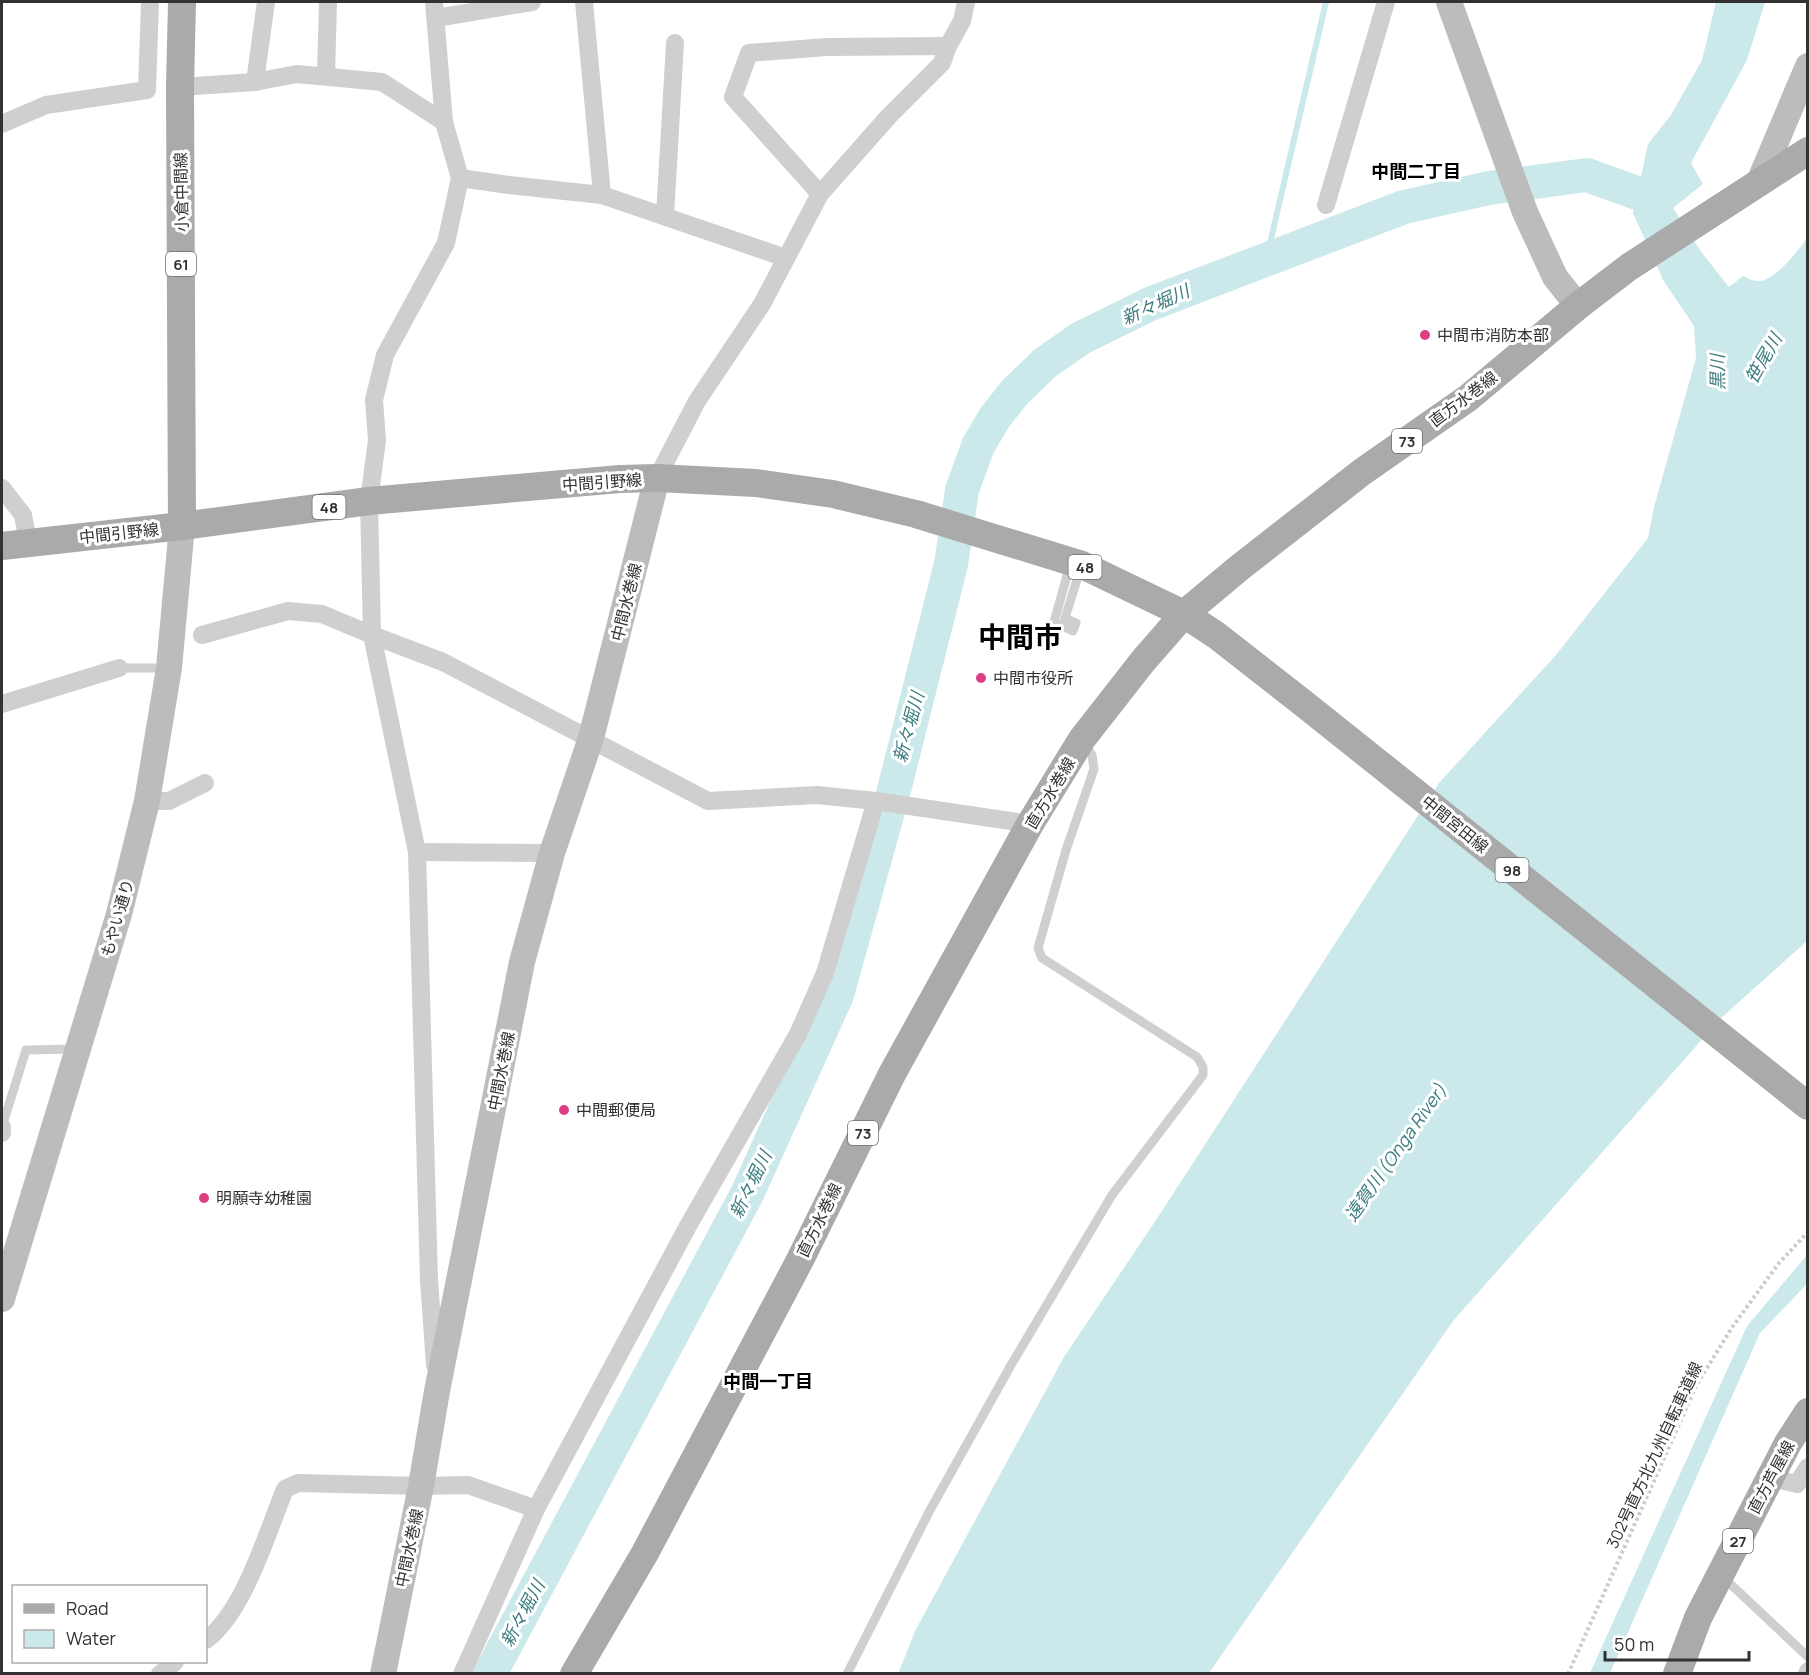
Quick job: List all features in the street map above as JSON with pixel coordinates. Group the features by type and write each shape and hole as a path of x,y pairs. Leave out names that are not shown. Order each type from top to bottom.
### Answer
{"main road":[{"name":"小倉中間線","path":"182,2 180,87 182,526"},
{"name":"直方水巻線","path":"574,1674 667,1512 800,1260 892,1074 1030,824 1082,739 1184,614 1362,472 1468,398 1578,306 1629,267 1808,152"},
{"name":"中間引野線","path":"15,544 182,526 369,501 620,479 657,478 767,485 833,494 916,514 1076,563 1184,614"},
{"name":"中間宮田線","path":"1184,614 1216,635 1303,703 1808,1106"},
{"name":"直方芦屋線","path":"1677,1674 1698,1618 1788,1443 1808,1412"}],"street":[{"path":"2,124 46,105 147,90 150,2"},
{"path":"255,82 266,2"},
{"path":"326,75 328,2"},
{"path":"437,1391 429,1280 417,852 372,635 369,501 377,440 374,400 385,355 446,243 460,178 444,122 435,10 532,2"},
{"path":"584,2 602,195"},
{"path":"657,478 697,401 762,304 820,194 890,116 942,63 948,46 962,21 966,2"},
{"path":"1326,205 1386,2"},
{"path":"1449,2 1525,212 1555,277 1578,306"},
{"path":"665,216 675,43"},
{"path":"820,194 734,98 749,53 827,47 948,46"},
{"path":"1759,182 1808,66"},
{"path":"180,87 255,82 297,74 382,82 444,122"},
{"path":"460,178 602,195 786,258"},
{"name":"中間水巻線","path":"383,1674 522,962 552,853 591,738 657,478"},
{"path":"2,488 23,515 15,544"},
{"name":"もやい通り","path":"3,1286 119,914 147,801 169,668 182,526"},
{"path":"202,635 288,611 322,614 443,662 708,801 818,795 876,801 1030,824"},
{"path":"2,704 119,668"},
{"path":"147,801 169,801 205,783"},
{"path":"462,1674 536,1509 688,1226 798,1034 825,973 876,801"},
{"path":"417,852 552,853"},
{"path":"2,1127 2,1133"},
{"path":"1771,1478 1797,1484 1808,1467"},
{"path":"207,1639 216,1632 242,1596 285,1489 298,1483 468,1485 536,1509"},
{"path":"160,1674 174,1663"}],"lane":[{"path":"1076,563 1065,618 1076,623 1073,631 1054,622 1076,563"},
{"path":"119,668 169,668"},
{"path":"847,1674 929,1512 1011,1365 1112,1195 1203,1075 1203,1067 1197,1058 1042,958 1038,948 1066,850 1095,769 1092,755 1082,739"},
{"path":"2,1127 26,1050 77,1049"},
{"path":"1721,1575 1808,1656"}],"path":[{"name":"302号直方北九州自転車道線","path":"1568,1674 1697,1384 1733,1326 1772,1272 1808,1232"}],"water":[{"path":"1716,2 1765,2 1747,60 1691,163 1703,184 1673,208 1702,253 1729,287 1743,276 1757,281 1770,277 1785,265 1807,238 1807,941 1721,1018 1453,1321 1209,1673 898,1674 915,1631 1064,1357 1158,1217 1439,783 1556,655 1648,538 1654,507 1696,358 1694,326 1663,280 1633,213 1648,144 1671,115 1702,60"},
{"path":"1807,1255 1807,1284 1760,1333 1610,1673 1590,1673 1747,1326"}],"waterway":[{"path":"1271,256 1270,243 1326,2"},
{"name":"新々堀川","path":"490,1674 747,1194 837,995 894,790 951,564 962,490 978,446 995,417 1015,392 1045,363 1081,338 1150,304 1404,207 1489,188 1587,175 1648,197"}],"place":[{"name":"中間市消防本部","path":"1425,335"},
{"name":"中間市役所","path":"981,678"},
{"name":"中間郵便局","path":"564,1110"},
{"name":"明願寺幼稚園","path":"204,1198"}],"district":[{"name":"中間二丁目","path":"1416,171"},
{"name":"中間市","path":"1020,636"},
{"name":"中間一丁目","path":"768,1381"}],"water label":[{"name":"笹尾川","path":"1763,358"},
{"name":"黒川","path":"1717,372"},
{"name":"遠賀川 (Onga River)","path":"1395,1152"}]}
